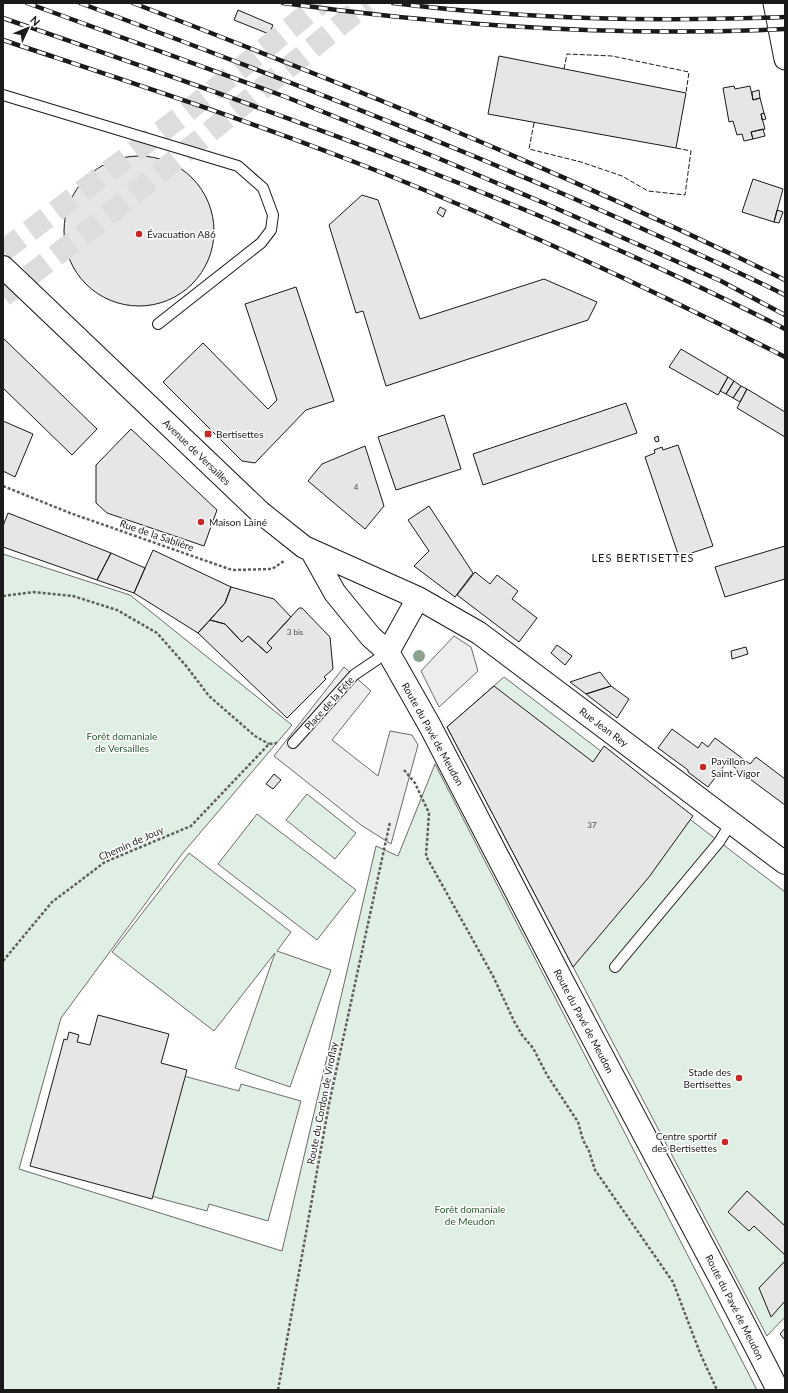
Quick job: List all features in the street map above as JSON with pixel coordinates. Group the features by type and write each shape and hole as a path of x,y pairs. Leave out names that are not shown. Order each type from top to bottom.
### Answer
{"street":[{"path":"774,3 785,59"},
{"name":"Avenue de Versailles","path":"3,267 260,512 308,548 418,598"},
{"name":"Route du Pavé de Meudon","path":"308,548 335,592 371,637 388,652 430,726 778,1390"},
{"path":"388,652 418,598"},
{"name":"Rue Jean Rey","path":"418,598 479,633 785,863"}],"lane":[{"path":"3,95 238,166 263,188 273,215 271,230 261,244 158,324"},
{"name":"Place de la Fête","path":"293,743 354,675 388,652"},
{"path":"614,967 719,842 731,823"}],"path":[{"name":"Rue de la Sablière","path":"3,486 70,513 232,570 272,569 308,548"},
{"name":"Chemin de Jouy","path":"3,596 34,592 73,596 117,610 157,633 188,667 209,696 255,736 269,744 191,826 105,862 52,902 3,961"},
{"path":"404,770 415,783 429,813 426,856 489,969 514,1021 522,1035 533,1048 547,1075 578,1122 583,1140 589,1151 595,1170 673,1282 700,1353 717,1390"},
{"name":"Route du Cordon de Viroflay","path":"278,1390 329,1104 390,822"}],"green space":[{"path":"3,554 130,595 292,725 182,854 61,1018 19,1169 282,1251 376,846 398,856 435,764 757,1390 3,1390"},
{"name":"Centre sportif des Bertisettes","path":"504,677 785,892 785,1317 767,1336 447,727"},
{"path":"307,794 356,833 335,859 286,820"},
{"path":"257,814 356,890 317,940 218,864"},
{"path":"189,853 291,932 277,951 331,970 290,1087 235,1068 275,953 214,1031 112,952"},
{"path":"180,1075 239,1091 241,1084 301,1101 268,1221 209,1204 207,1211 147,1195"}],"shaded area":[{"path":"454,636 471,647 478,671 439,707 421,671"},
{"path":"344,667 371,691 332,740 378,776 390,731 412,735 418,745 391,844 361,825 274,756"}],"building":[{"path":"238,10 273,25 269,34 234,20"},
{"path":"499,56 686,93 676,148 488,114"},
{"path":"734,86 735,89 750,86 753,100 760,98 764,113 761,114 765,129 751,132 753,139 744,141 742,134 737,135 733,121 729,122 723,88"},
{"path":"759,90 760,98 753,100 752,92"},
{"path":"764,113 766,119 762,120 761,114"},
{"path":"763,129 765,136 753,139 751,132"},
{"name":"Évacuation A86","path":"139,156 168,162 192,178 208,202 214,231 208,260 192,284 168,300 139,306 110,300 86,284 70,260 64,231 70,202 86,178 110,162"},
{"path":"753,179 783,189 774,222 742,212"},
{"path":"362,195 378,200 420,319 544,279 597,302 588,320 386,386 363,311 356,313 329,225"},
{"path":"440,207 446,210 443,217 437,213"},
{"path":"777,210 783,212 779,223 774,222"},
{"path":"296,287 334,401 306,410 255,463 242,461 163,382 203,343 268,409 277,400 245,304"},
{"path":"3,338 97,429 72,455 3,388"},
{"path":"681,349 728,377 718,395 669,367"},
{"path":"728,377 734,381 726,394 720,391"},
{"path":"734,381 741,386 733,398 726,394"},
{"path":"741,386 747,389 740,402 733,398"},
{"path":"747,389 785,412 785,437 737,408"},
{"path":"626,403 637,433 483,485 473,454"},
{"path":"444,415 461,469 396,490 378,437"},
{"path":"3,421 33,434 15,477 3,471"},
{"path":"131,429 217,510 204,546 107,513 96,503 96,465"},
{"path":"658,436 659,441 656,442 654,438"},
{"path":"678,445 713,546 679,557 645,457 655,453 654,450 662,447 663,450"},
{"path":"365,446 384,506 365,529 308,481 322,464"},
{"path":"429,506 473,573 455,597 414,566 429,551 408,520"},
{"path":"8,513 111,553 97,580 3,547 3,526"},
{"path":"785,546 785,579 725,597 715,567"},
{"path":"153,550 231,587 225,603 198,633 134,593"},
{"path":"111,553 145,568 134,593 97,580"},
{"path":"475,572 490,584 497,575 518,591 512,599 537,618 519,642 457,595"},
{"path":"231,587 274,599 291,617 267,643 272,648 267,653 248,636 242,642 225,624 210,620 225,603"},
{"path":"299,608 302,608 330,637 333,669 324,677 326,679 287,718 198,633 210,620 225,624 242,642 248,636 267,653 272,648 267,643"},
{"path":"557,645 572,656 565,665 551,653"},
{"path":"746,647 748,654 732,659 731,651"},
{"path":"600,672 611,686 586,694 570,682"},
{"path":"494,686 593,762 604,746 693,816 649,877 573,967 447,727"},
{"path":"611,686 629,699 617,718 586,694"},
{"name":"Pavillon Saint-Vigor","path":"672,729 698,748 702,742 708,747 715,738 750,764 756,757 785,779 785,805 727,762 708,787 658,748"},
{"path":"274,774 281,780 273,789 266,784"},
{"path":"98,1015 169,1034 161,1063 187,1070 152,1199 30,1166 64,1039 67,1040 69,1032 79,1035 77,1042 90,1045"},
{"path":"747,1191 785,1226 785,1255 754,1226 749,1231 728,1212"},
{"path":"785,1261 785,1301 771,1317 759,1288"},
{"path":"785,1328 785,1340 780,1334"}],"tunnel":[{"path":"3,251 179,118 321,3"},
{"path":"3,296 102,220 367,3"}],"railway":[{"path":"27,3 286,97 433,156 721,281 785,315"},
{"path":"80,3 262,72 442,143 646,230 785,295"},
{"path":"133,3 298,67 462,134 625,205 785,280"},
{"path":"283,3 408,18 533,28 659,32 785,29"},
{"path":"393,3 490,13 588,18 687,19 785,17"},
{"path":"3,18 202,87 400,160 595,239 785,329"},
{"path":"3,40 217,112 302,142 393,177 491,218 602,268 785,357"}],"fence":[{"path":"564,69 567,54 612,56 689,72 686,93"},
{"path":"534,123 529,149 581,162 622,176 648,191 685,195 691,151 676,148"}],"place":[{"name":"Évacuation A86","path":"139,234"},
{"name":"Bertisettes","path":"208,434"},
{"name":"Maison Lainé","path":"201,522"},
{"name":"Pavillon Saint-Vigor","path":"703,767"},
{"name":"Stade des Bertisettes","path":"739,1078"},
{"name":"Centre sportif des Bertisettes","path":"725,1142"}],"district":[{"name":"LES BERTISETTES","path":"643,558"}],"park label":[{"name":"Forêt domaniale de Versailles","path":"122,742"},
{"name":"Forêt domaniale de Meudon","path":"470,1214"}]}
